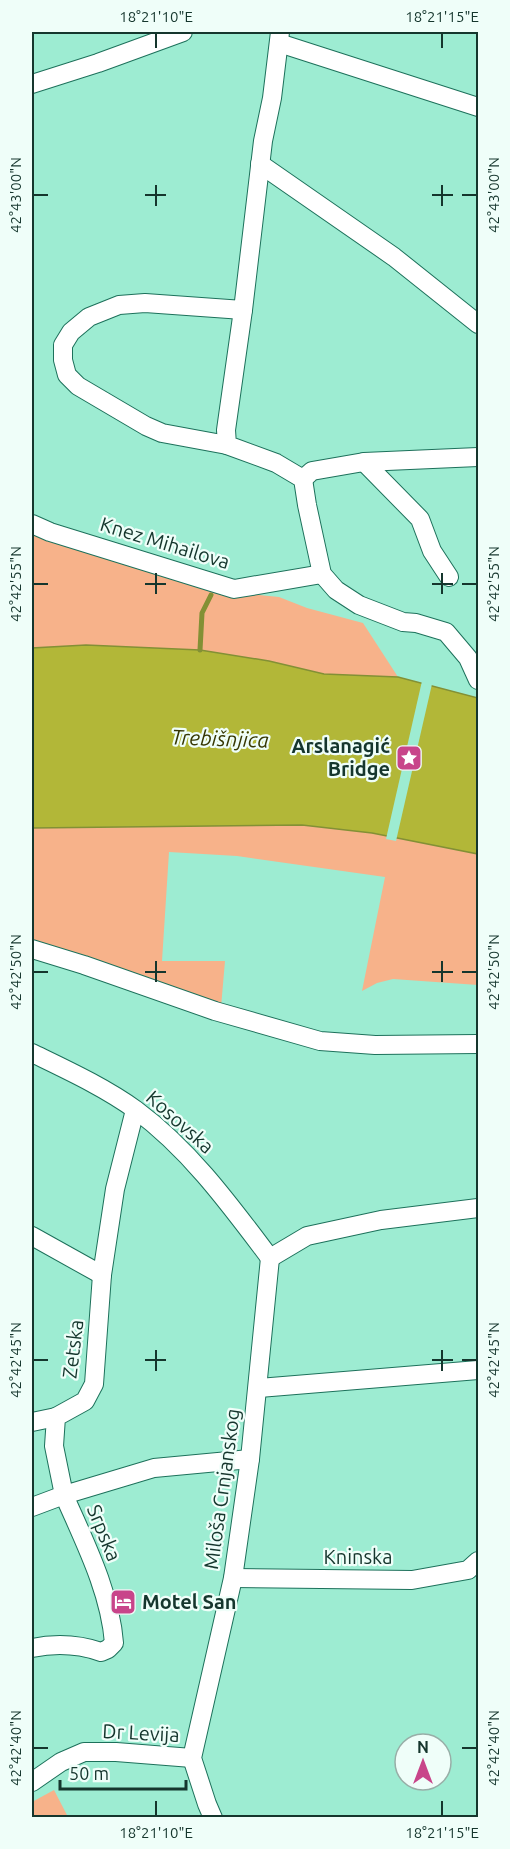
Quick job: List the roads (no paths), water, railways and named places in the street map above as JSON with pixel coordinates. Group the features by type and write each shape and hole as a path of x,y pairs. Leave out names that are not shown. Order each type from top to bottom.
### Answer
{"street":[{"path":"32,84 183,32"},
{"path":"227,446 226,430 263,141 273,98 279,37 478,107"},
{"path":"260,164 394,257 478,324"},
{"path":"243,310 145,303 119,305 89,317 72,332 63,345 63,360 67,375 78,386 146,426 162,433 227,446 276,463 303,479"},
{"path":"303,479 312,471 364,462 478,457"},
{"path":"364,462 420,519 432,550 449,577"},
{"path":"303,479 322,574 336,590 360,605 403,622 416,623 446,632 468,658 478,680"},
{"name":"Knez Mihailova","path":"32,524 50,532 234,589 322,574"},
{"path":"32,949 214,1011 320,1041 375,1045 478,1044"},
{"name":"Kosovska","path":"32,1053 90,1081 135,1110 170,1138 208,1178 270,1258"},
{"name":"Zetska","path":"32,1422 56,1417 85,1401 94,1384 102,1275 115,1188 135,1110"},
{"path":"270,1258 307,1236 381,1220 478,1208"},
{"path":"32,1236 102,1275"},
{"name":"Miloša Crnjanskog","path":"192,1758 233,1578 259,1388 270,1258"},
{"path":"259,1388 478,1370"},
{"path":"56,1417 54,1446 64,1495"},
{"path":"32,1507 154,1468 250,1459"},
{"name":"Srpska","path":"32,1648 69,1644 101,1652 108,1649 114,1642 101,1586 64,1495"},
{"name":"Kninska","path":"233,1578 412,1580 475,1570"},
{"name":"Dr Levija","path":"32,1782 61,1762 84,1752 192,1758 211,1817"}],"water":[{"name":"Trebišnjica","path":"86,645 200,650 269,661 324,674 398,677 478,698 478,854 372,833 302,825 32,828 32,648"}],"waterway":[{"path":"200,650 202,613 211,595"}],"place":[{"name":"Arslanagić Bridge","path":"409,758"},
{"name":"Motel San","path":"123,1602"}]}
